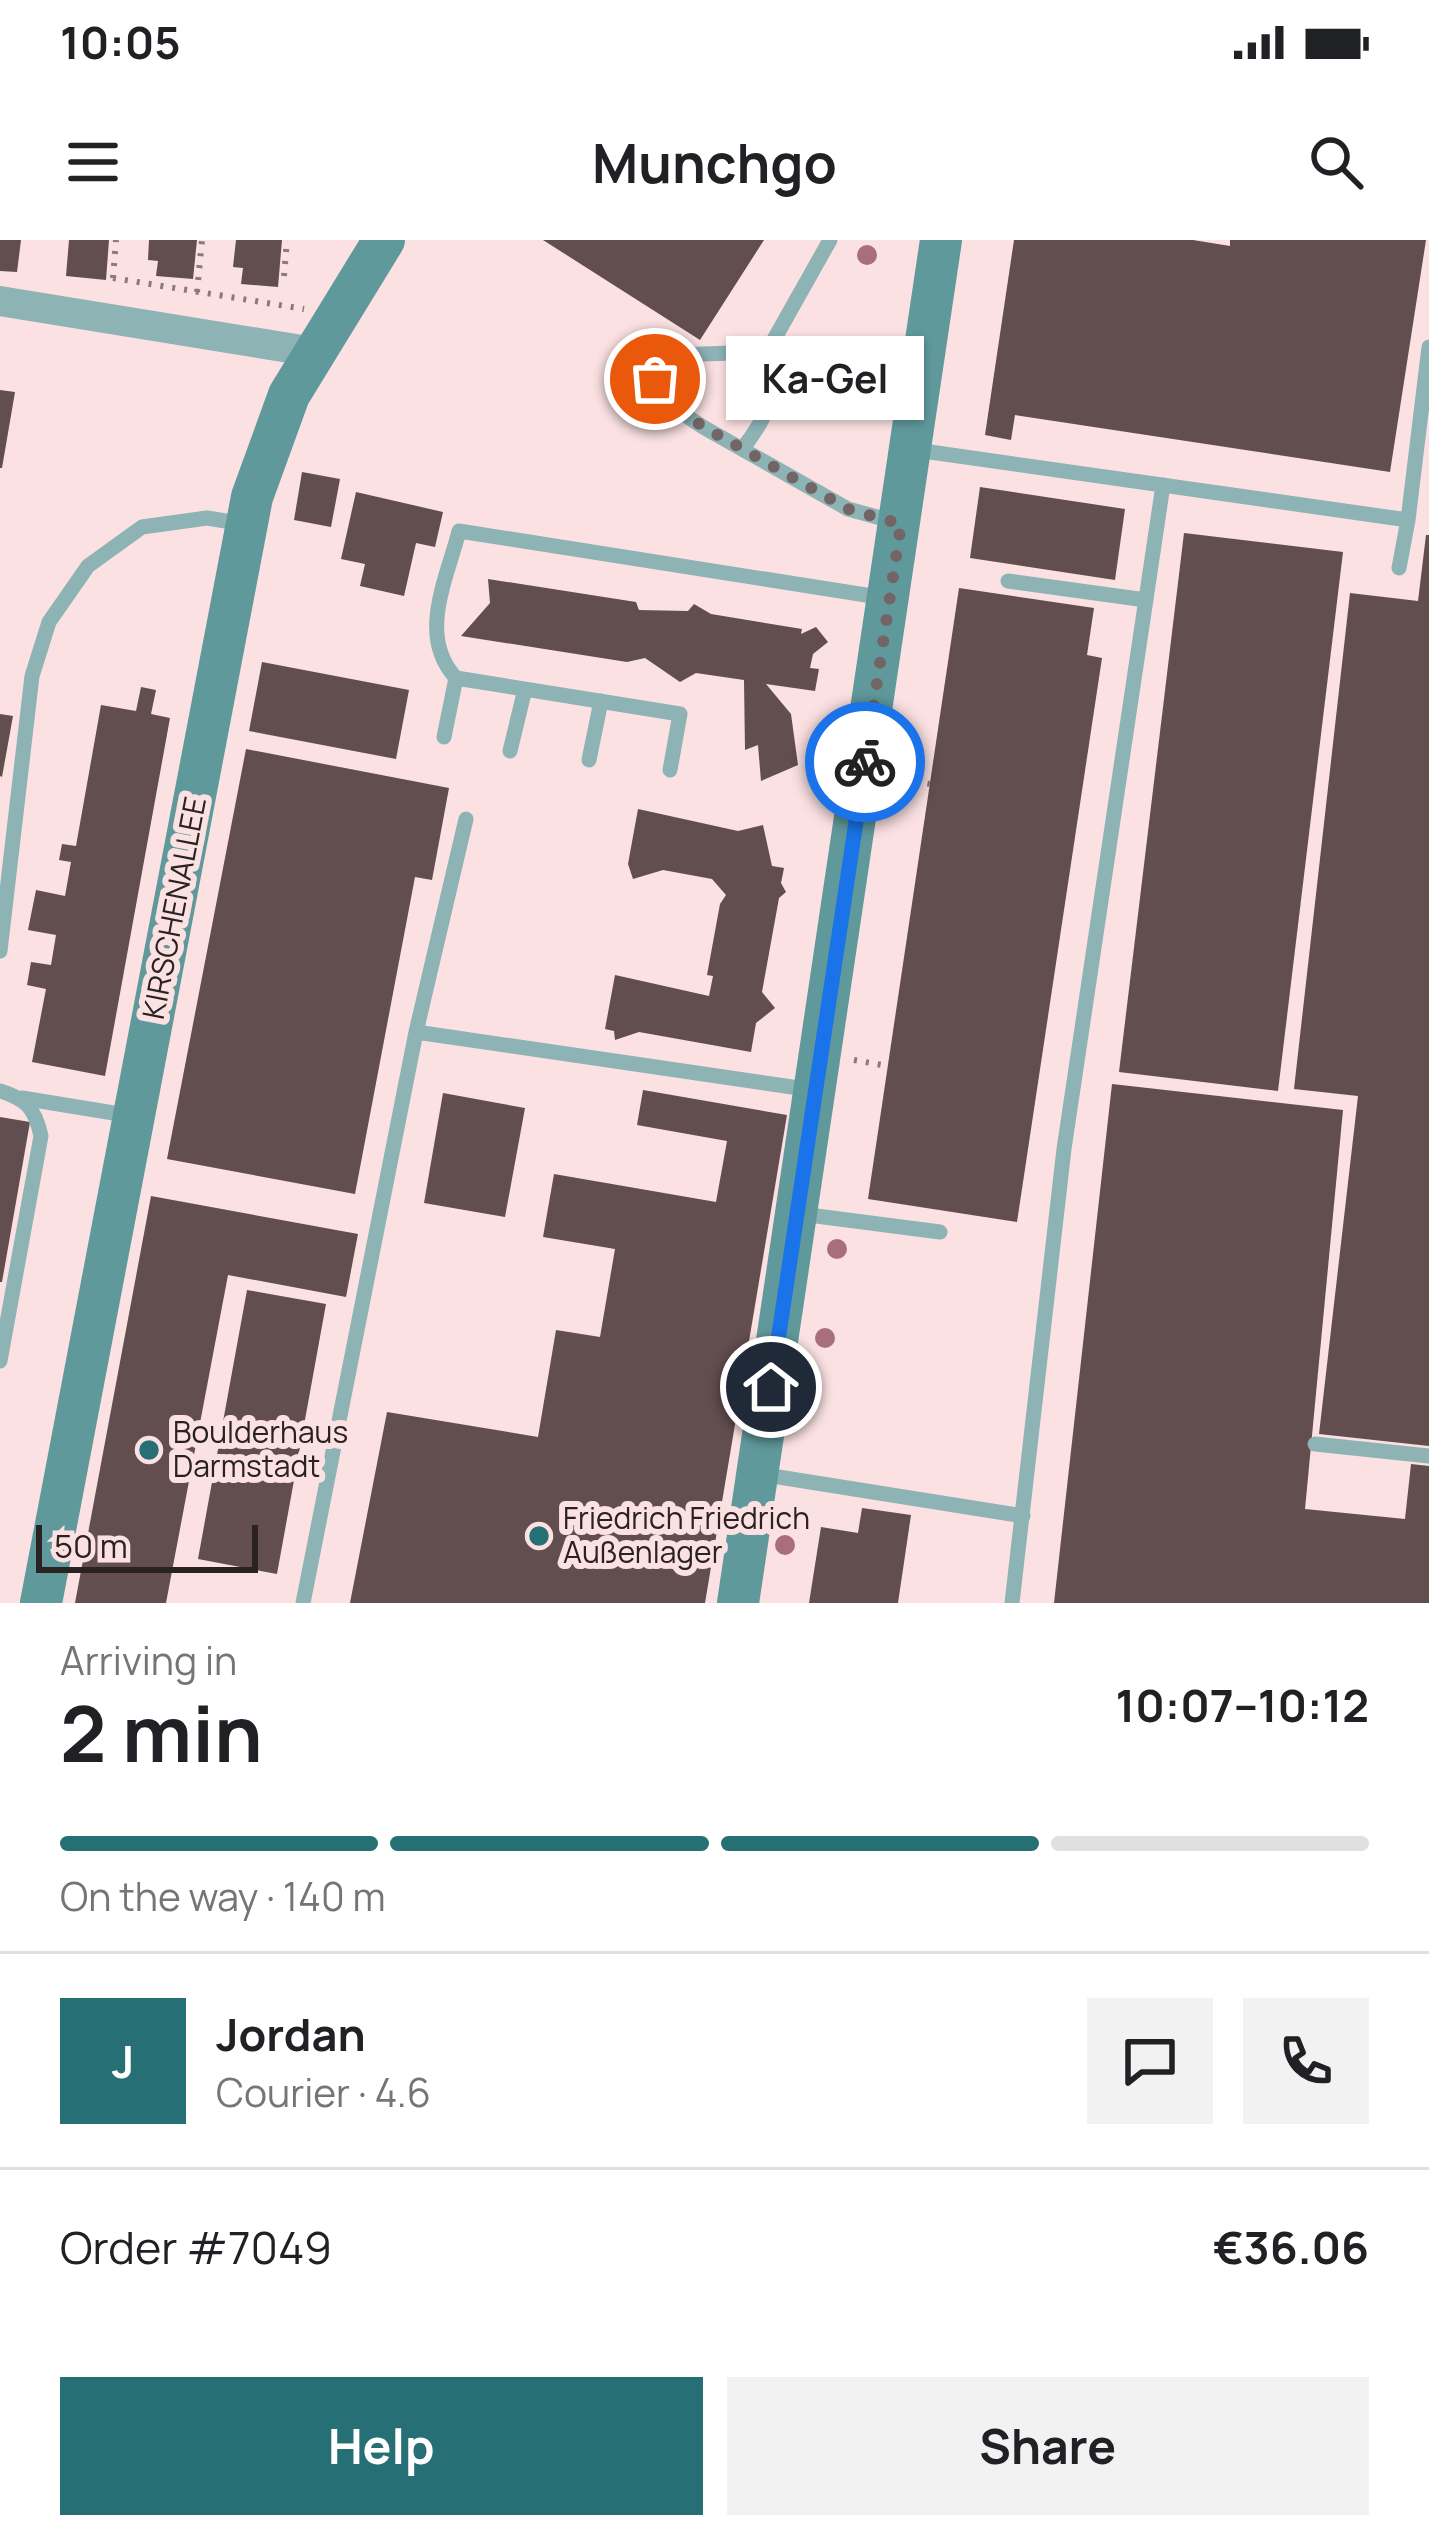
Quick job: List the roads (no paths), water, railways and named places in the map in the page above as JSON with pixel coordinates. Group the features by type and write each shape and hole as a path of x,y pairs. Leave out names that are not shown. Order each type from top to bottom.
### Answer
{"main road":[{"name":"KIRSCHENALLEE","path":"41,1603 247,524 267,445 314,352 384,240"},
{"path":"738,1603 913,450 940,240"}],"street":[{"path":"0,301 314,352"}],"lane":[{"path":"766,352 830,240"},
{"path":"1399,568 1429,347"},
{"path":"766,352 643,356 667,403 848,509 901,524"},
{"path":"743,448 766,419 775,373 766,352"},
{"path":"913,450 1408,520"},
{"path":"1012,1603 1064,1149 1163,485"},
{"path":"0,951 32,676 49,622 88,566 142,527 207,518 247,524"},
{"path":"670,770 680,714 456,678 445,666 433,631 459,531 890,599"},
{"path":"1008,581 1146,600"},
{"path":"444,737 456,678"},
{"path":"510,751 524,689"},
{"path":"589,760 601,701"},
{"path":"303,1603 416,1032 466,819"},
{"path":"416,1032 815,1090"},
{"path":"0,1091 135,1117"},
{"path":"0,1361 41,1136 36,1113 22,1098"},
{"path":"798,1214 940,1232"},
{"path":"1315,1444 1429,1456"},
{"path":"757,1474 1023,1516"}],"place":[{"name":"Ka-Gel","path":"655,379"},
{"name":"Boulderhaus Darmstadt","path":"149,1450"},
{"name":"Friedrich Friedrich Außenlager","path":"539,1536"}]}
